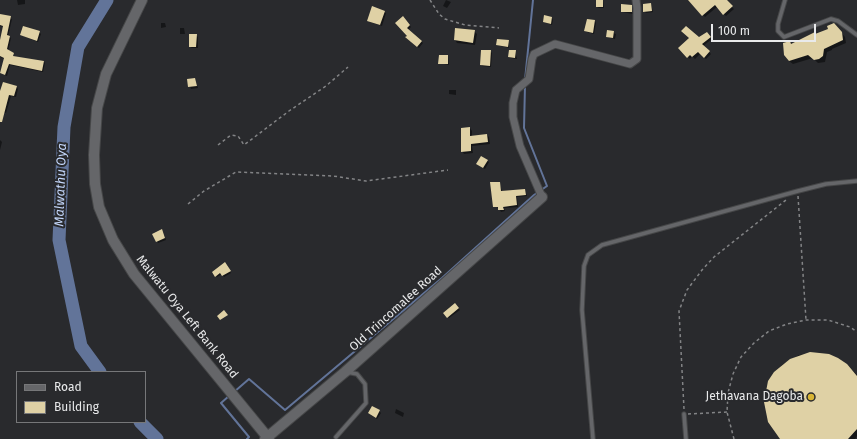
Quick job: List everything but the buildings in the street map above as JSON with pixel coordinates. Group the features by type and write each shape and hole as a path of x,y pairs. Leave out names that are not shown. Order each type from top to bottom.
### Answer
{"main road":[{"name":"Malwatu Oya Left Bank Road","path":"142,0 114,57 101,91 94,140 94,169 97,196 106,224 126,263 268,438"},
{"name":"Old Trincomalee Road","path":"268,438 345,372 542,197"}],"street":[{"path":"542,197 520,146 513,117 513,103 516,90 529,79 534,54 554,44 630,64 637,58 636,0"}],"lane":[{"path":"785,0 778,24 778,31 784,37 831,19 838,21 857,35"},
{"path":"593,439 582,310 584,266 588,254 602,245 798,190 826,184 857,181"},
{"path":"336,437 366,403 365,384 357,374 345,372"},
{"path":"684,414 686,439"}],"path":[{"path":"430,0 439,14 445,19 465,25 499,28"},
{"path":"218,145 231,134 238,136 244,145 289,111 326,86 348,67"},
{"path":"188,204 204,191 236,172 333,176 366,181 448,170"},
{"path":"798,190 806,320"},
{"path":"727,412 684,414 679,311 687,290 702,270 714,258 786,200"},
{"path":"734,439 727,412 728,393 733,374 741,358 769,331 787,324 806,320 828,320 850,327 857,332"}],"waterway":[{"name":"Malwathu Oya","path":"99,371 81,346 59,240 64,127 78,47 107,0"},
{"path":"525,80 533,0"},
{"path":"234,392 249,379 285,410 442,278 534,195 547,186 524,128 525,85"},
{"path":"229,396 221,403 249,437 247,439"},
{"name":"Malwathu Oya","path":"141,423 157,439"}],"place":[{"name":"Jethavana Dagoba","path":"811,397"}]}
